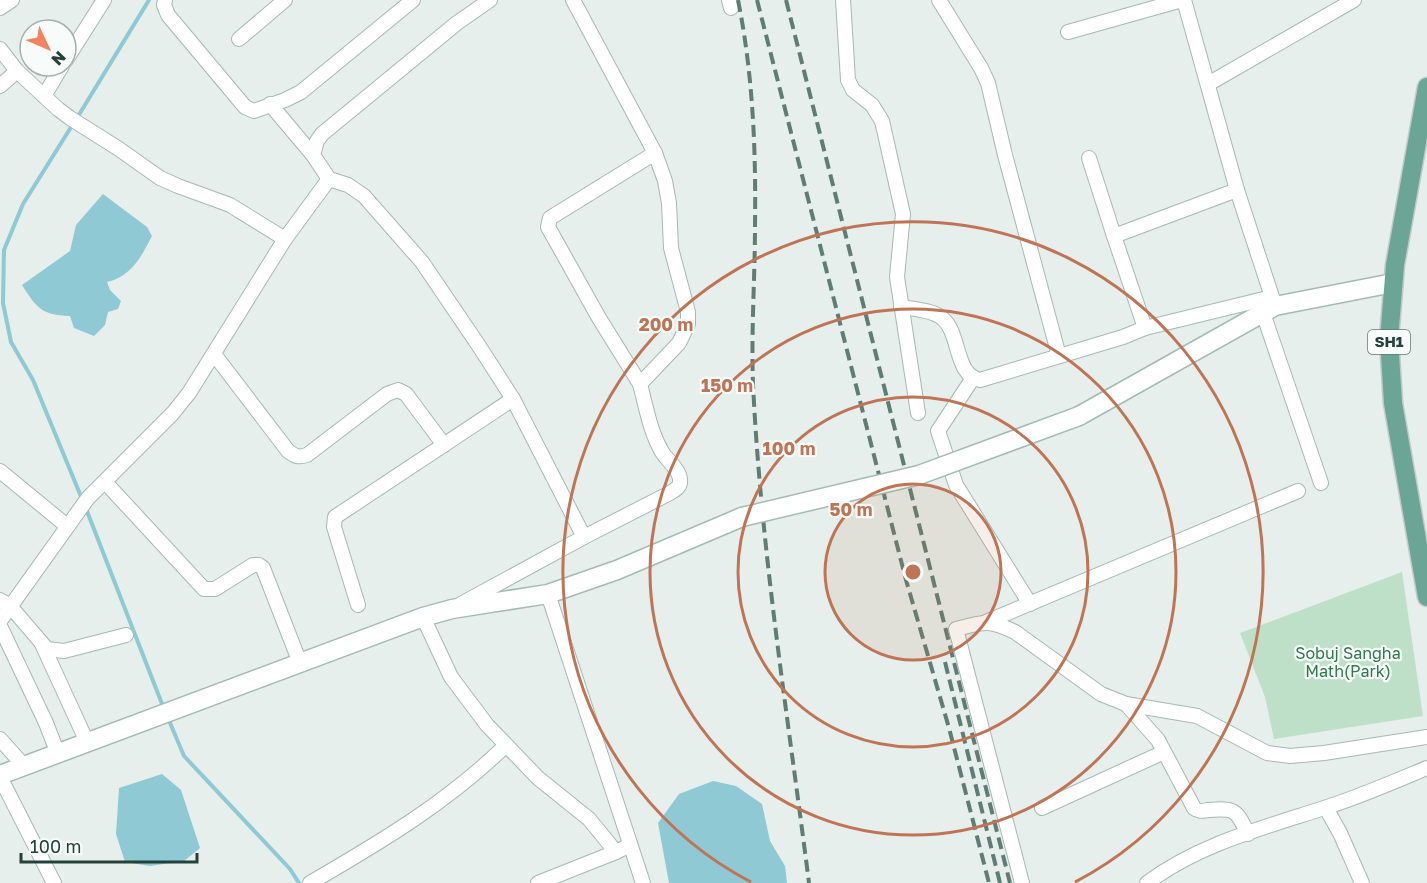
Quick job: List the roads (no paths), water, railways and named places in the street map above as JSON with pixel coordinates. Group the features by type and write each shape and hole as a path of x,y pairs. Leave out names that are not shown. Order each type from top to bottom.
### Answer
{"main road":[{"name":"SH1","path":"1427,87 1393,283 1389,339 1393,403 1427,597"},
{"path":"0,776 423,617 452,609 548,594 617,570 742,517 919,475 1079,416 1270,305 1393,283"}],"street":[{"path":"0,8 12,0"},
{"path":"78,41 104,0"},
{"path":"239,39 285,0"},
{"path":"162,2 168,15 245,107 254,111 301,92 413,0"},
{"path":"313,155 317,141 322,134 440,37 490,0"},
{"path":"573,0 655,153 665,181 669,203 671,249 688,312 688,324 679,344 640,384"},
{"path":"843,0 848,80 853,90 872,105 882,121 903,214 896,267 918,413"},
{"path":"939,0 988,83 1059,356"},
{"path":"1068,32 1183,0 1321,483"},
{"path":"1208,84 1354,0"},
{"path":"0,49 17,71 75,121 160,178 230,205 285,239"},
{"path":"0,86 17,71"},
{"path":"44,96 55,78"},
{"path":"270,104 313,155 328,179 348,185 364,196 412,249 513,399 584,537"},
{"path":"452,609 678,488 679,475 656,439 648,419 640,384 599,318 548,223 550,218 655,153"},
{"path":"1089,158 1145,328"},
{"path":"0,621 5,603 88,498 173,413 189,393 285,239 328,179"},
{"path":"1114,236 1237,190"},
{"path":"901,307 941,316 950,328 966,372 980,380 1123,337 1145,328 1270,305"},
{"path":"214,354 288,451 295,456 307,455 387,394 398,390 406,394 444,445"},
{"path":"973,378 938,431 956,485 1030,604"},
{"path":"358,605 334,527 335,517 513,399"},
{"path":"0,471 67,526"},
{"path":"105,482 204,589 214,589 253,565 263,568 300,663"},
{"path":"1022,883 956,629 986,622 1298,491"},
{"path":"548,594 643,883"},
{"path":"5,603 47,649 63,651 126,635"},
{"path":"423,617 451,677 487,725 538,778 589,819 616,852"},
{"path":"986,622 1001,625 1015,632 1101,694 1126,704 1197,716 1258,750 1277,756 1324,753 1427,737"},
{"path":"0,626 46,723 58,754"},
{"path":"42,644 87,742"},
{"path":"1126,704 1152,731 1189,801 1198,811 1227,808 1233,810 1248,834"},
{"path":"0,739 24,766"},
{"path":"310,883 349,862 420,816 505,746"},
{"path":"1042,808 1164,752"},
{"path":"1147,883 1184,859 1248,834 1326,808 1427,768"},
{"path":"0,776 54,883"},
{"path":"1326,808 1362,883"},
{"path":"538,883 630,845"}],"water":[{"path":"103,194 147,227 152,236 135,265 123,275 107,282 110,290 121,301 118,309 108,312 105,325 94,336 74,328 70,316 52,314 41,309 22,285 70,251 76,225"},
{"path":"162,774 181,790 200,848 184,861 150,866 125,862 116,834 119,788"},
{"path":"713,781 736,786 762,804 770,841 785,866 787,883 669,883 658,823 679,794"}],"waterway":[{"path":"77,118 149,0"},
{"path":"73,124 23,204 4,250 3,303 11,342 33,380 82,499"},
{"path":"85,506 164,709"},
{"path":"168,718 184,756 290,869 299,883"}],"railway":[{"path":"738,0 747,56 754,140 753,384 757,447 776,634 809,883"},
{"path":"757,0 906,580 949,728 989,883"},
{"path":"786,0 1010,883"},
{"path":"945,662 1000,883"}],"park label":[{"name":"Sobuj Sangha Math(Park)","path":"1348,662"}]}
